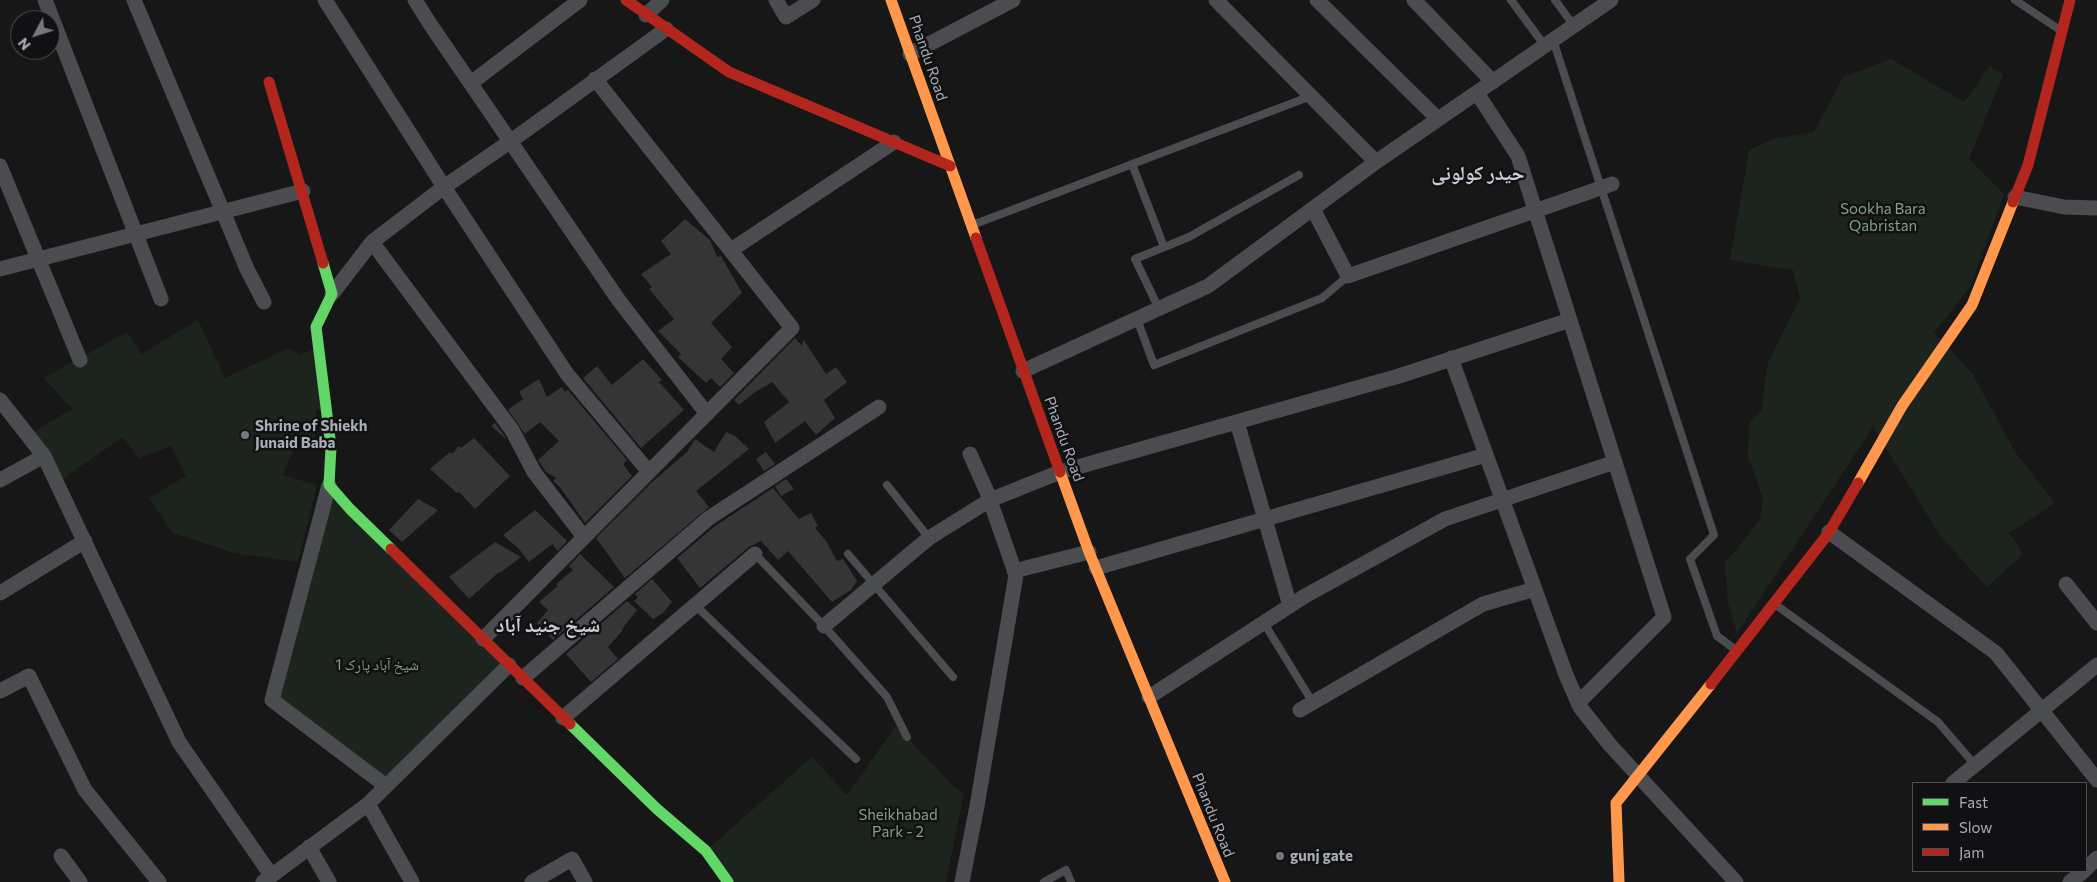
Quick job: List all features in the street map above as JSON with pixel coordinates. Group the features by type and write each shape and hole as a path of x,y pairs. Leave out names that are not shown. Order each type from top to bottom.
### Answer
{"main road":[{"path":"626,0 729,72 950,166"},
{"name":"Phandu Road","path":"891,0 1089,552 1225,882"},
{"path":"1619,882 1616,803 1738,652 1829,532 1902,406 1972,305 2028,165 2070,0"},
{"path":"268,82 303,190 332,294 316,327 332,447 329,485 350,509 563,718 657,809 706,851 728,882"}],"street":[{"path":"45,0 161,299"},
{"path":"134,0 222,211 247,269 264,302"},
{"path":"325,0 444,187 567,374 649,472"},
{"path":"415,0 620,302 707,414"},
{"path":"471,82 580,0"},
{"path":"646,15 662,0"},
{"path":"776,0 786,17 813,0"},
{"path":"910,54 1013,0"},
{"path":"1216,0 1376,162"},
{"path":"1317,0 1438,119"},
{"path":"1414,0 1493,82"},
{"path":"1023,371 1208,286 1376,162 1611,0"},
{"path":"332,294 372,242 444,187 666,29"},
{"path":"483,639 792,328 595,79"},
{"path":"1477,93 1518,156 1664,618 1578,703"},
{"path":"731,250 894,142"},
{"path":"0,166 80,360"},
{"path":"1313,209 1348,276 1607,185"},
{"path":"0,269 303,190"},
{"path":"2015,197 2064,207 2097,208"},
{"path":"372,242 512,430 534,472 584,537"},
{"path":"824,626 930,538 990,500 1060,472 1399,376 1570,320"},
{"path":"1451,358 1566,675 1578,703 1610,745 1736,882"},
{"path":"0,400 44,456 179,742 267,879 368,804 509,665"},
{"path":"522,678 709,518 879,407"},
{"path":"1237,422 1290,606"},
{"path":"962,882 1016,576 990,500 970,454"},
{"path":"1096,568 1486,455"},
{"path":"0,480 44,456"},
{"path":"1149,697 1290,606 1445,519 1502,498 1615,462"},
{"path":"329,485 272,700 386,786"},
{"path":"1829,532 1996,653 2043,709 2097,780"},
{"path":"0,593 85,541"},
{"path":"1014,571 1089,552"},
{"path":"563,718 755,554"},
{"path":"2066,584 2097,623"},
{"path":"1307,706 1483,604 1535,589"},
{"path":"1953,782 2097,665"},
{"path":"0,691 29,676 85,790 159,882"},
{"path":"368,804 412,882"},
{"path":"309,847 329,882"},
{"path":"61,856 80,882"},
{"path":"2087,868 2097,858"},
{"path":"532,882 572,859 585,882"},
{"path":"2070,882 2082,872"}],"lane":[{"path":"1511,0 1549,43 1607,185 1714,535 1690,559 1717,636 1738,652"},
{"path":"1555,0 1574,26"},
{"path":"2015,0 2062,31"},
{"path":"971,225 1311,96"},
{"path":"1132,164 1164,247"},
{"path":"1159,309 1135,259 1189,237 1299,175"},
{"path":"1137,319 1154,365 1322,298 1348,276"},
{"path":"887,486 930,538"},
{"path":"755,554 824,626 887,697 906,737"},
{"path":"848,554 953,676"},
{"path":"1775,604 1938,722 1975,765"},
{"path":"695,605 856,759"},
{"path":"1264,623 1307,706"},
{"path":"1044,882 1066,870 1071,882"}],"green space":[{"name":"Sookha Bara Qabristan","path":"1891,59 1964,102 1990,66 2003,74 1969,159 2004,194 1970,287 1934,333 1972,373 2015,452 2055,503 2009,533 2023,554 1987,587 1941,537 1873,427 1737,633 1728,603 1725,563 1760,520 1763,498 1748,456 1749,423 1761,411 1768,363 1800,298 1793,270 1730,260 1749,150 1773,139 1814,132 1843,77"},
{"path":"198,320 225,378 289,348 300,355 319,347 327,411 316,410 315,442 299,435 283,475 317,485 298,562 234,553 173,533 149,498 186,476 171,446 139,458 123,437 62,479 30,434 72,409 44,378 127,332 141,354"},
{"name":"شیخ آباد پارک 1","path":"329,485 509,665 386,786 272,700"},
{"name":"Sheikhabad Park - 2","path":"896,726 953,786 964,794 946,882 728,882 706,851 812,757 847,795"}],"building":[{"path":"685,219 710,240 717,257 721,256 742,293 711,323 732,347 721,359 734,373 720,387 711,378 706,383 678,357 681,354 658,331 674,319 649,289 652,287 641,274 671,254 661,241"},
{"path":"795,338 802,346 803,339 826,374 836,367 847,382 824,400 835,418 816,435 805,421 775,443 764,422 789,402 772,382 739,405 734,400"},
{"path":"643,359 662,380 659,382 684,410 641,448 583,378 597,366 612,385"},
{"path":"539,379 547,397 562,387 565,392 568,390 627,460 623,464 632,476 585,523 560,487 553,481 556,478 546,472 538,460 559,441 540,422 525,434 508,410 523,399 519,392"},
{"path":"495,423 504,435 506,439 491,426"},
{"path":"726,432 735,436 749,449 696,491 709,507 625,578 596,538 651,483 687,452 695,439 714,452"},
{"path":"474,438 510,476 475,509 459,492 457,493 430,469 450,452 452,454 459,446 461,448"},
{"path":"766,452 775,464 764,471 756,459"},
{"path":"786,479 794,489 781,496 775,486"},
{"path":"773,488 799,519 811,513 818,526 815,528 826,541 837,561 843,559 857,581 851,590 832,602 788,551 778,560 761,541 749,547 700,588 677,558 715,526"},
{"path":"418,499 438,510 402,542 389,530"},
{"path":"535,510 567,541 558,551 552,544 529,562 519,549 503,535"},
{"path":"495,542 521,557 499,572 469,599 449,577"},
{"path":"580,554 614,587 553,640 537,623 548,610 539,602 573,570 569,566"},
{"path":"652,579 672,602 663,613 653,619 634,601 638,597 635,594"},
{"path":"627,601 637,610 608,647 618,659 591,682 566,654"}],"traffic: fast":[{"path":"323,263 332,294 316,327 331,447 329,485 350,509 391,549"},
{"path":"570,724 657,809 706,851 728,882"}],"traffic: slow":[{"path":"891,0 976,238"},
{"path":"1858,483 1902,406 1972,305 2013,202"},
{"path":"1060,472 1089,552 1225,882"},
{"path":"1619,882 1616,803 1711,684"}],"traffic: jam":[{"path":"626,0 729,72 950,166"},
{"path":"2013,202 2028,165 2070,0"},
{"path":"269,82 323,263"},
{"path":"976,238 1060,472"},
{"path":"1711,684 1828,534 1858,483"},
{"path":"391,549 570,724"}],"place":[{"name":"Shrine of Shiekh Junaid Baba","path":"245,435"},
{"name":"gunj gate","path":"1280,856"}],"district":[{"name":"حیدر کولونی","path":"1478,173"},
{"name":"شیخ جنید آباد","path":"548,625"}]}
